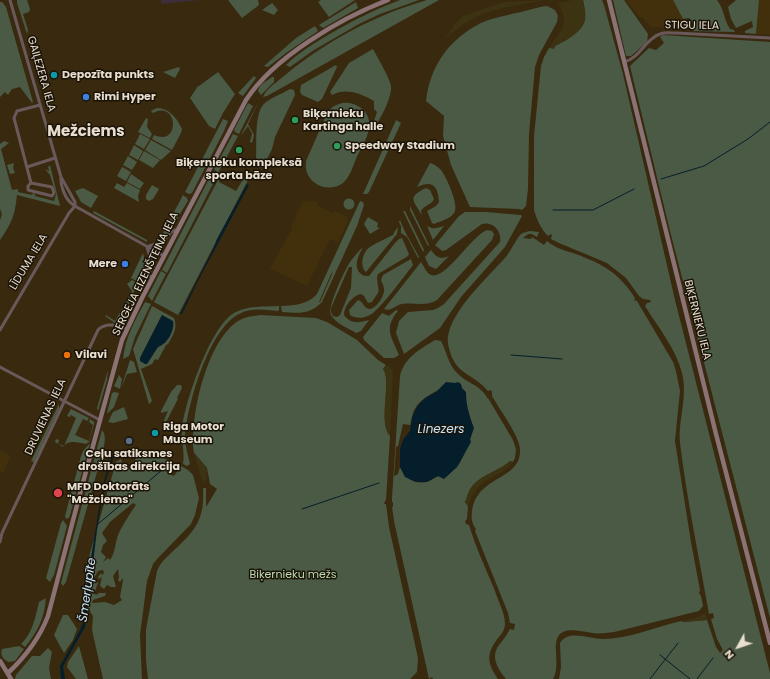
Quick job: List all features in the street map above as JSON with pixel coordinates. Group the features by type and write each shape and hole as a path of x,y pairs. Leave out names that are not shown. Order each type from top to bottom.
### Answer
{"street":[{"name":"GAIĻEZERA IELA","path":"10,0 61,177 76,206"},
{"name":"SERGEJA EIZENŠTEINA IELA","path":"8,673 38,637 45,622 122,340 152,279 243,105 260,80 278,64 350,17 388,0"},
{"name":"BIĶERNIEKU IELA","path":"609,0 716,434 770,643"},
{"name":"STIGU IELA","path":"624,62 634,57 655,36 662,33 770,38"},
{"path":"31,183 14,115 16,111 40,105"},
{"path":"27,167 55,158"},
{"path":"31,183 52,187 54,194 52,196 30,191 27,188 31,183"},
{"path":"76,206 164,256"},
{"name":"LĪDUMA IELA","path":"0,330 69,213 76,206"},
{"path":"147,247 163,242 171,232 178,229"},
{"path":"147,247 151,260 149,274 152,279"},
{"name":"DRUVIENAS IELA","path":"0,542 2,533 100,327 107,325 127,329"},
{"path":"0,367 100,420"},
{"path":"0,660 11,679"}],"shaded area":[{"path":"161,0 200,0 161,4"},
{"path":"626,0 673,0 687,26 651,28 642,17 640,18"},
{"path":"759,0 770,0 770,35 756,34"},
{"path":"306,200 310,202 311,200 318,203 317,205 333,213 334,210 347,217 348,221 338,242 330,239 307,286 270,269 292,228 291,226 303,201 305,202"},
{"path":"0,450 11,456 3,473 0,471"}],"green space":[{"path":"17,0 27,0 30,9 29,12 23,14 28,30 27,34 17,3"},
{"path":"228,0 258,0 259,5 242,18"},
{"path":"321,0 355,0 329,17 318,2"},
{"path":"400,0 419,0 380,14 359,24 314,50 290,67 286,65 304,50 332,32 370,12"},
{"path":"427,0 439,0 263,97 269,88 300,63 352,30 389,13"},
{"path":"583,0 602,0 604,5 623,74 675,300 770,673 770,679 559,679 561,667 560,643 568,636 597,639 622,637 681,621 707,620 716,647 720,653 723,650 717,639 711,619 714,618 713,613 709,614 686,486 680,443 684,382 676,355 645,306 647,303 651,302 650,300 643,299 639,296 626,278 607,263 551,239 552,235 551,234 548,236 543,230 534,210 534,136 541,66 549,48 554,48 573,36 584,24 585,10"},
{"path":"613,0 624,0 648,34 647,42 631,56 626,56"},
{"path":"673,0 717,0 728,26 735,32 693,31 695,25 689,18 683,19"},
{"path":"736,0 759,0 756,34 745,33 745,31 753,27 752,21 736,28 731,19 728,7"},
{"path":"0,2 2,2 6,7 33,102 32,103 20,87 12,89 8,95 5,92 0,97"},
{"path":"356,2 358,8 323,28 319,25"},
{"path":"272,3 278,10 274,15 262,10"},
{"path":"547,6 555,10 558,16 557,22 539,55 535,67 529,134 528,189 526,206 522,210 470,207 451,165 443,136 444,116 426,101 432,76 443,55 451,45 459,37 481,23 494,18"},
{"path":"315,26 318,31 268,67 264,66 296,38"},
{"path":"663,35 770,42 770,618 670,231 630,66 649,48 656,50 664,43 660,37"},
{"path":"373,49 391,86 384,112 376,125 373,124 377,112 374,109 374,101 354,92 343,92 332,95 330,92 349,63"},
{"path":"336,65 337,67 322,99 318,102 302,95 300,92 301,85"},
{"path":"179,67 180,69 175,78 163,72"},
{"path":"218,72 235,94 215,129 209,126 190,98 198,86"},
{"path":"254,76 256,78 243,96 238,93"},
{"path":"274,77 274,82 261,95 258,91 260,86"},
{"path":"290,89 294,90 295,95 275,137 272,149 263,167 260,168 257,166 256,161 256,132 260,110 269,100"},
{"path":"259,101 248,124 254,135 252,143 250,142 252,134 248,126 241,135"},
{"path":"248,103 253,106 239,134 234,130"},
{"name":"Speedway Stadium","path":"342,103 353,104 362,109 368,117 368,132 366,140 348,178 340,185 325,187 318,185 308,176 306,161 328,111 334,106"},
{"path":"161,108 172,114 182,129 172,150 152,139 154,135 163,137 169,135 172,130 173,123 168,112 161,110 153,113 151,111"},
{"path":"146,118 148,119 147,127 152,134 150,138 138,132"},
{"path":"223,119 228,121 224,131 192,193 189,194 185,192"},
{"path":"396,120 401,123 369,192 367,194 363,194"},
{"path":"140,134 150,139 144,149 135,144"},
{"path":"233,134 238,136 218,173 214,169"},
{"path":"151,140 171,151 161,160 145,150"},
{"path":"4,141 9,143 1,149 12,190 18,189 18,192 32,195 33,193 35,196 54,201 56,194 50,175 45,169 49,171 48,167 50,165 60,206 17,195 12,219 0,240 0,220 2,214 0,209 0,144"},
{"path":"134,145 143,151 138,160 129,155"},
{"path":"144,151 160,160 153,168 139,160"},
{"path":"128,156 137,162 132,170 123,165"},
{"path":"14,163 13,168 15,173 10,174 7,165"},
{"path":"430,163 443,173 455,202 455,211 452,216 434,224 432,223 427,211 436,206 439,202 436,188 430,184 417,187"},
{"path":"122,167 131,172 126,181 117,176"},
{"path":"131,174 144,183 140,189 127,182"},
{"path":"213,174 217,176 167,273 162,270 210,177"},
{"path":"219,178 219,182 236,191 244,178 248,180 178,315 154,302"},
{"path":"117,183 124,187 127,183 140,190 138,196 139,202 114,188"},
{"path":"152,185 159,189 153,199 149,201 146,199 146,195"},
{"path":"83,188 98,196 91,208 81,202 75,191"},
{"path":"426,188 430,190 434,199 432,203 422,209 422,215 414,202 414,196"},
{"path":"183,195 188,201 166,236 163,233"},
{"path":"347,199 351,199 353,200 353,208 347,209 344,206 344,202"},
{"path":"360,201 363,202 364,205 357,226 322,302 313,309 304,312 282,312 281,306 296,305 305,302 317,294","holes":["333,272 320,302 331,274"]},
{"path":"410,206 429,245 428,246 410,210"},
{"path":"94,211 147,240 147,242 93,213"},
{"path":"403,211 405,211 424,250 423,252"},
{"path":"465,212 486,212 522,216 505,247 461,297 440,328 404,354 396,333 399,321 408,312 433,310 444,304 500,242 500,234 496,228 493,225 486,223 482,224 446,250 442,251 435,245 459,216"},
{"path":"368,217 378,223 377,227 380,228 370,234 364,224"},
{"path":"400,220 419,257 418,258 407,237 401,233"},
{"path":"427,226 437,228 444,226 433,240"},
{"path":"398,227 397,234 366,272 362,263 365,252 373,245 393,235"},
{"path":"487,230 492,231 494,234 492,240 437,300 424,304 402,304 389,310 384,309 421,262 429,274 437,275 451,265 474,240"},
{"path":"530,231 539,232 537,237 532,234 528,234 523,238 531,239 532,237 544,245 547,241 557,247 595,262 610,270 629,289 635,298 634,300 637,301 673,362 680,391 675,441 700,590 699,593 703,606 699,611 614,632 592,633 572,630 566,631 558,636 556,642 556,669 553,679 506,679 496,663 495,654 496,649 510,629 514,630 515,624 510,623 508,613 475,531 476,529 473,523 472,514 475,500 481,491 513,468 518,460 520,450 519,444 517,437 492,396 491,390 488,391 459,368 454,362 448,344 449,333 459,310 506,256 521,234"},
{"path":"402,238 409,254 378,274 378,292 372,302 368,303 361,294 352,299 345,308 344,315 349,320 362,322 369,320 361,331 356,333 339,323 331,315 330,311 331,306 338,285 346,269 356,254 363,247 357,260 357,267 361,274 364,276 369,276 399,239","holes":["349,267 352,267 351,288 340,315 337,317 333,316 331,308"]},
{"path":"431,250 438,257 443,258 449,256 436,269 429,266 425,257"},
{"path":"143,253 146,266 138,282 131,278"},
{"path":"411,259 413,265 380,306 366,317 359,318 350,315 349,310 358,300 368,309 373,308 380,301 384,292 384,287 381,280 383,275"},
{"path":"161,271 166,274 152,301 148,296"},
{"path":"132,280 137,283 133,294 131,293 132,291 127,284"},
{"path":"130,295 132,297 120,324 115,323 105,316 106,315 115,321"},
{"path":"134,297 136,298 127,319 122,324"},
{"path":"145,302 151,304 135,337 129,356 123,359 128,336"},
{"path":"152,306 174,318 175,325 172,338 166,345 158,360 155,359 152,364 141,369 152,401 149,404 133,349","holes":["162,315 166,342 140,358"]},
{"path":"279,306 278,311 248,310 239,314 228,322 218,335 209,351 190,406 185,437 190,464 187,466 183,464 184,455 182,427 184,415 200,365 216,333 225,321 239,310 256,307"},
{"path":"396,310 398,311 393,317 390,333 399,355 394,358 384,358 364,340 363,337 382,313 389,316"},
{"name":"Biķernieku mežs","path":"261,315 316,318 327,322 357,340 378,360 386,365 383,369 386,382 385,421 390,436 386,500 384,504 386,504 389,527 418,658 417,672 410,679 148,679 146,660 146,629 157,571 163,561 187,538 197,524 202,509 203,488 206,488 206,507 217,489 210,484 207,468 194,453 194,420 203,380 218,343 228,329 240,320 250,316"},
{"path":"435,340 441,341 454,369 464,379 480,389 487,397 486,398 488,398 513,440 516,449 513,462 510,461 475,483 465,502 468,506 467,519 465,521 466,524 469,525 505,620 504,630 491,649 489,658 498,679 433,679 432,677 429,679 394,521 392,498 400,376 409,359","holes":["452,383 455,383 466,405 473,427 470,441 459,464 451,471 424,482 415,482 408,478 400,467 398,474 394,476 396,447 398,446 403,424 410,425 414,410 426,397"]},
{"path":"130,360 134,362 137,372 127,374 121,389"},
{"path":"108,370 107,380 98,411 97,408"},
{"path":"119,375 122,379 120,389 114,386"},
{"path":"177,385 181,385 182,388 165,424 164,420 168,411 161,413 161,411 171,392"},
{"path":"112,393 119,393 114,407 107,413"},
{"path":"59,404 59,409 34,462 31,461"},
{"path":"124,407 128,419 113,423 108,422 113,412"},
{"path":"71,409 89,418 87,421 83,419 75,435 89,441 93,425 89,422 90,419 94,422 89,442 86,444 71,442 64,446 76,418 71,415 70,417 67,416"},
{"path":"102,430 105,436 103,451 66,582 63,586 61,583"},
{"path":"56,439 59,440 58,444 55,442"},
{"path":"90,443 70,515 69,518 66,519 65,516 81,456 83,451"},
{"path":"140,451 170,461 171,465 167,473 174,476 181,466 188,470 193,475 199,498 191,524 153,564 147,581 140,635 142,679 103,679 92,630 93,616 84,602 90,553 116,462 121,459 124,468 130,466","holes":["133,503 136,505 118,535 112,557 110,560 108,558 103,562 106,557 101,552 103,545 107,541 102,533 110,522","118,569 118,580 120,582 123,578 120,597 122,600 114,605 105,602 92,603 93,600 105,596 106,593 99,593 96,595 93,592 93,588 95,591 98,583 96,581 93,584 94,578 98,571 103,570 104,573 102,575 101,573 98,577 99,579 102,577 100,586 104,589 107,585 116,587 113,576"]},
{"path":"63,520 67,526 54,575 50,582 46,578"},
{"path":"46,598 40,624 25,647 21,644 31,630 39,602"},
{"path":"63,615 68,615 77,629 73,640 64,653 54,635"},
{"path":"19,646 24,649 15,661 9,662 4,659 1,653 2,649"},
{"path":"79,646 88,679 76,679 67,667 68,662"},
{"path":"48,648 52,652 49,668 51,679 15,679 16,675 32,656 40,656"}],"sand":[{"path":"545,0 501,9 471,19 443,41 455,24 463,16 504,2"},
{"path":"572,0 583,0 585,14 584,24 577,32 555,46 554,49 549,48 560,32 564,21 562,10 558,3"},
{"path":"386,365 393,371 390,436 386,429 385,421 386,374 383,369"},
{"path":"194,453 207,468 206,483 201,478"},
{"path":"510,461 513,462 510,466 480,486 470,500 468,506 465,502 475,483"},
{"path":"706,613 707,620 681,621 695,618"}],"water":[{"path":"247,184 249,185 182,314 180,314 217,239"},
{"path":"162,315 173,321 172,333 164,343 158,347 147,364 145,364 140,361 140,358"},
{"name":"Linezers","path":"446,382 458,382 466,392 468,410 474,428 470,439 471,442 457,467 444,479 438,476 427,482 416,482 405,477 400,467 400,449 403,440 410,431 412,417 418,405 425,398 436,392"},
{"name":"Šmerļupīte","path":"112,456 114,457 106,479 98,522 85,627 63,666 65,679 61,679 60,666 83,623 89,570 103,484"}],"waterway":[{"path":"661,179 704,166 748,139 770,122"},
{"path":"553,210 593,210 634,189"},
{"path":"511,355 562,359"},
{"path":"98,524 168,465"},
{"path":"302,509 379,483"},
{"path":"650,679 678,643"},
{"path":"660,655 690,679"},
{"path":"697,679 713,658"}],"place":[{"name":"Depozīta punkts","path":"54,75"},
{"name":"Rimi Hyper","path":"86,97"},
{"name":"Biķernieku Kartinga halle","path":"295,120"},
{"name":"Speedway Stadium","path":"337,146"},
{"name":"Biķernieku kompleksā sporta bāze","path":"239,150"},
{"name":"Mere","path":"125,264"},
{"name":"Vilavi","path":"67,355"},
{"name":"Riga Motor Museum","path":"155,433"},
{"name":"Ceļu satiksmes drošības direkcija","path":"129,441"},
{"name":"MFD Doktorāts \"Mežciems\"","path":"58,493"}],"district":[{"name":"Mežciems","path":"86,132"}]}
